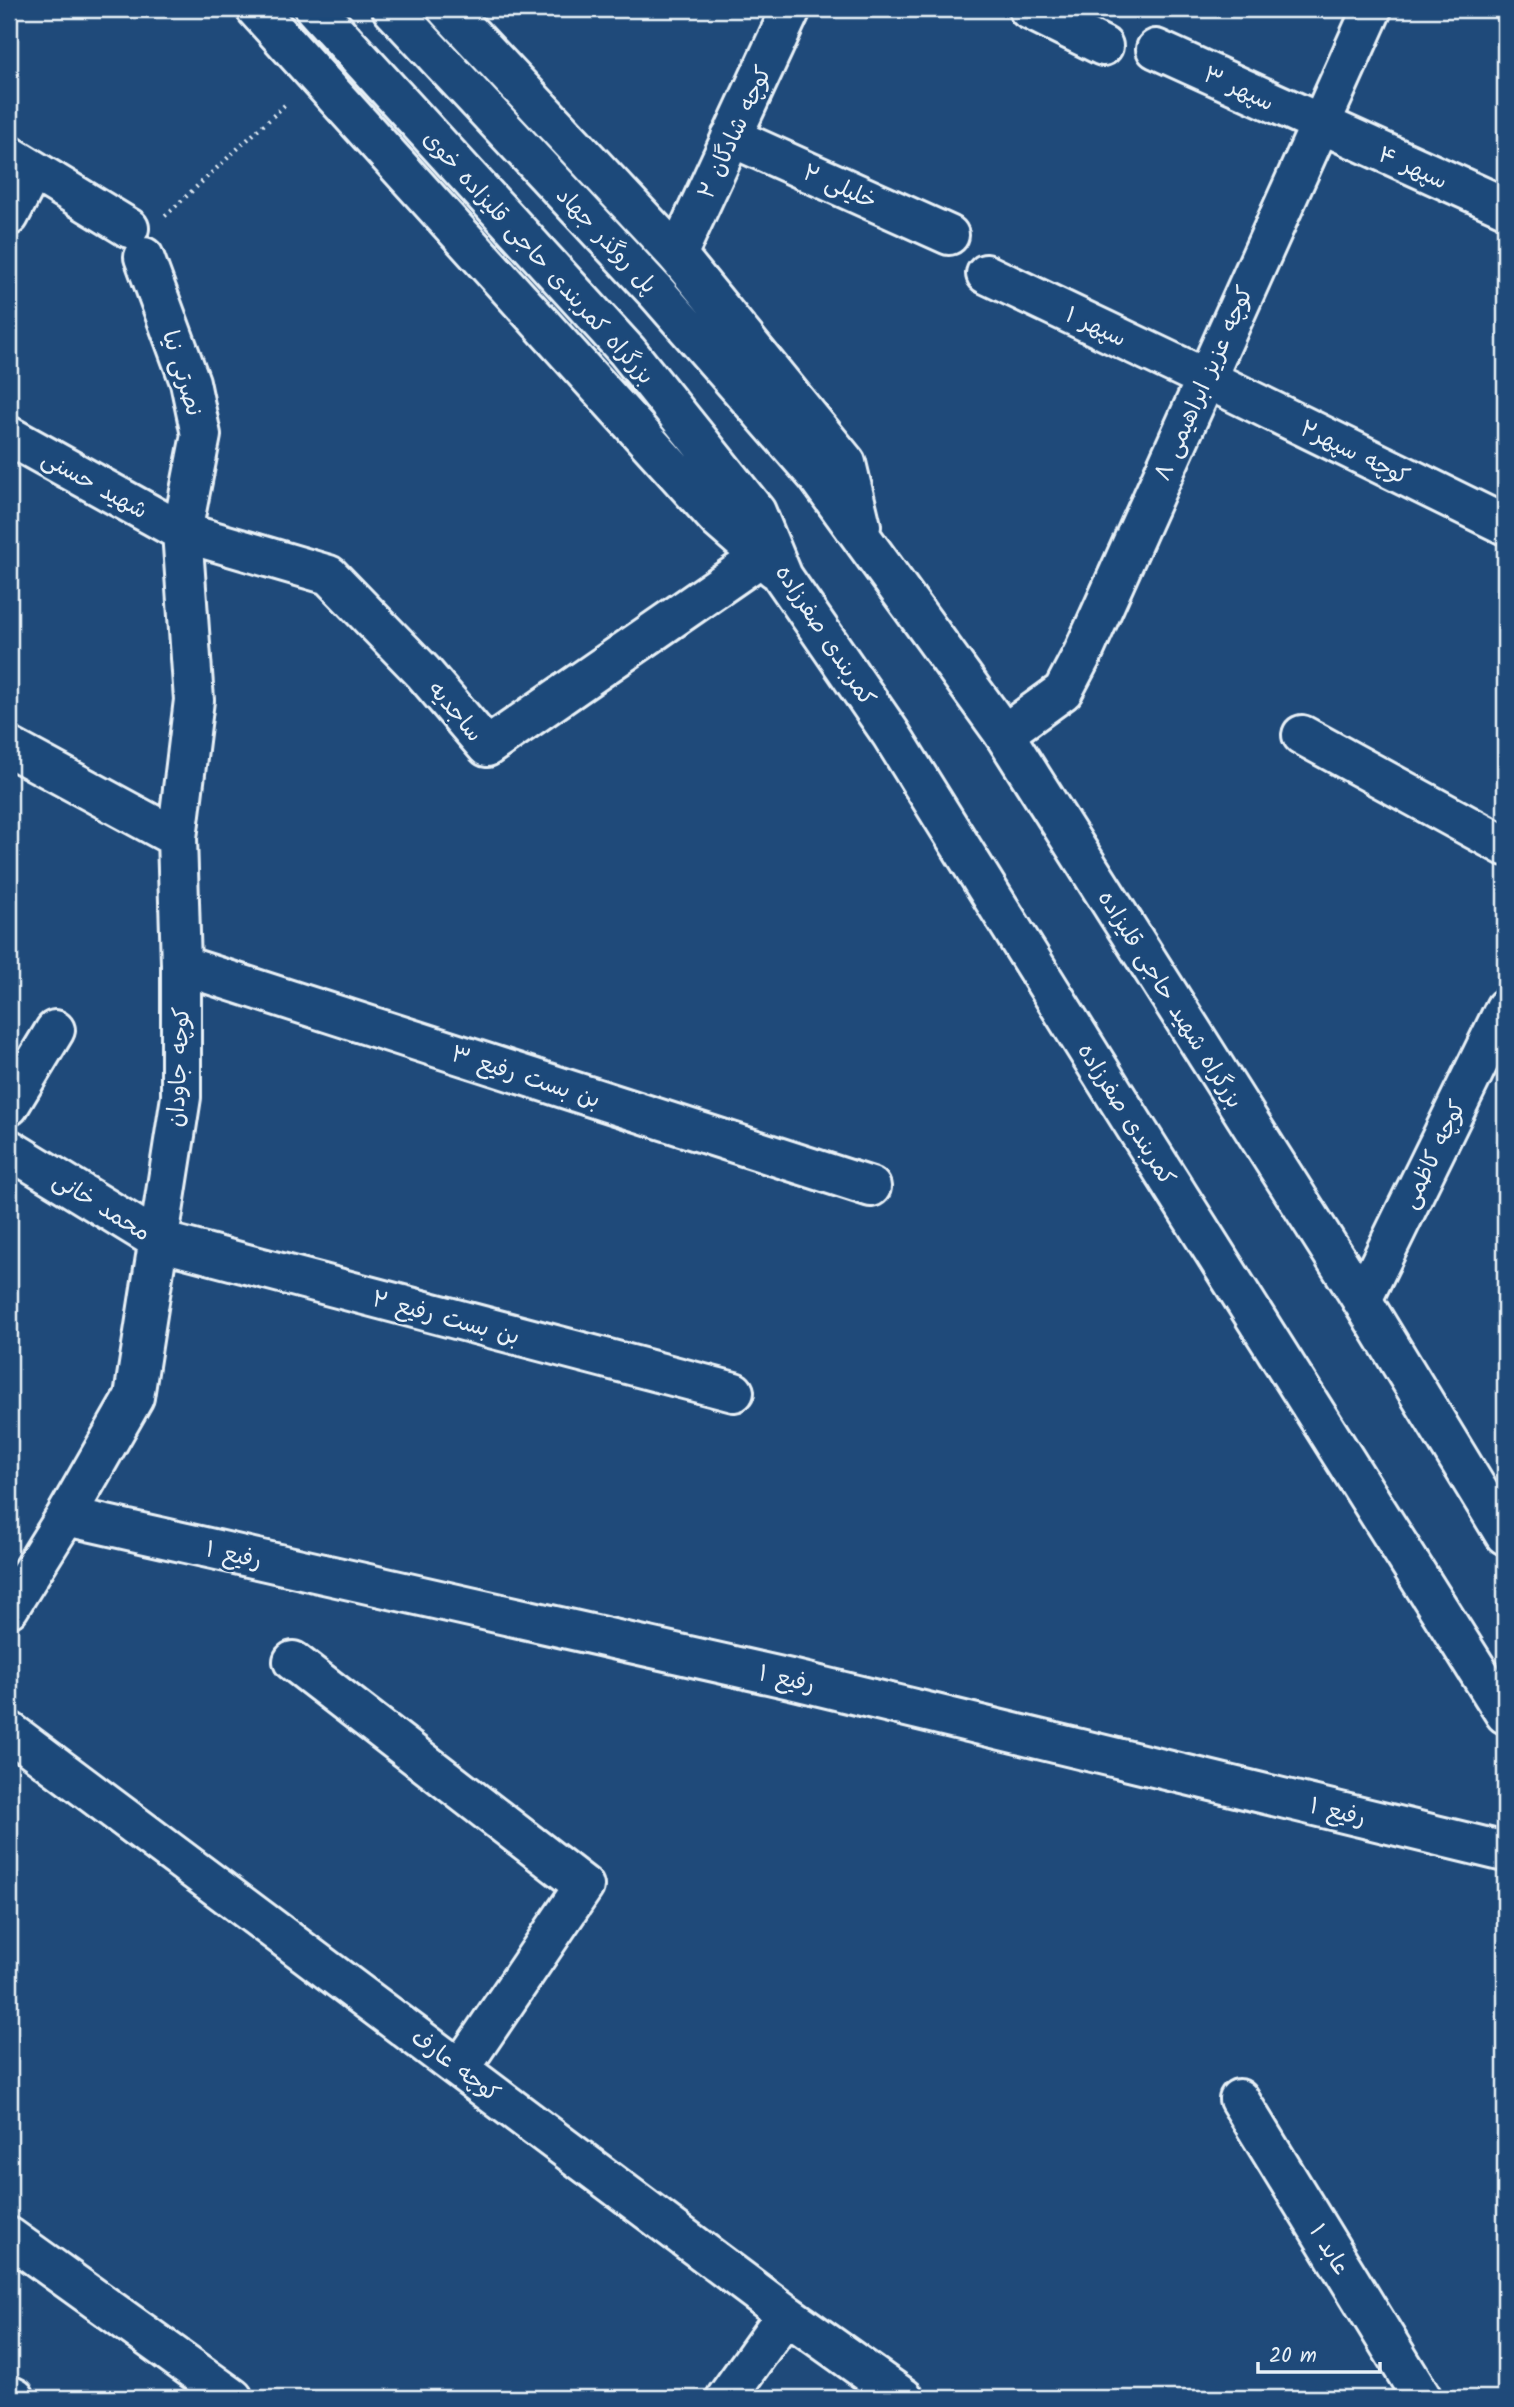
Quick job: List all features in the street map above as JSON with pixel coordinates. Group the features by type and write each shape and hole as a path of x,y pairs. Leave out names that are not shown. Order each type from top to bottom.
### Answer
{"main road":[{"path":"256,9 719,520 772,567"},
{"name":"بزرگراه کمربندی حاجی قلیزاده خوی","path":"315,9 627,351 756,512"},
{"name":"پل روگذر جهاد","path":"392,9 657,293 817,476"},
{"path":"447,9 677,255 846,463 864,542"},
{"name":"کوچه شادگان ۲","path":"677,255 791,9"},
{"path":"1028,9 1103,46"},
{"name":"۸ کوچه عزیز ابراهیمی","path":"1004,734 1063,691 1083,653 1372,9"},
{"name":"سپهر ۳","path":"1156,50 1321,126"},
{"name":"سپهر ۴","path":"1321,126 1505,207"},
{"name":"خلیلی ۲","path":"731,136 949,235"},
{"path":"9,216 21,163 143,236"},
{"name":"نصرتی نیا","path":"143,236 190,382 201,435 182,532"},
{"name":"سپهر ۱","path":"986,274 1205,378"},
{"name":"کوچه سپهر۲","path":"1205,378 1505,525"},
{"name":"شهید حسنی","path":"9,436 182,532"},
{"name":"بزرگراه شهید حاجی قلیزاده","path":"817,476 1004,734 1362,1300 1505,1535"},
{"name":"کمربندی صفرزاده","path":"756,512 772,567 891,734 1505,1714"},
{"name":"ساجدیه","path":"182,532 329,575 423,671 487,747 772,567"},
{"name":"کوچه جاودان","path":"9,1608 66,1516 134,1397 181,1097 177,838 194,700 182,532"},
{"path":"1302,736 1505,846"},
{"path":"9,747 177,838"},
{"name":"بن بست رفیع ۳","path":"181,965 871,1187"},
{"name":"کوچه کاظمی","path":"1362,1300 1505,1008"},
{"path":"9,1106 55,1030"},
{"name":"محمد خانی","path":"9,1149 159,1241"},
{"name":"بن بست رفیع ۲","path":"159,1241 734,1392"},
{"name":"رفیع ۱","path":"66,1516 795,1679 1505,1852"},
{"path":"293,1661 584,1886 460,2068"},
{"name":"کوچه عارف","path":"9,1731 786,2314 904,2398"},
{"name":"عابد ۱","path":"1239,2099 1422,2398"},
{"path":"9,2237 233,2398"},
{"path":"726,2398 786,2314"},
{"path":"9,2395 15,2398"}],"path":[{"path":"143,236 316,75"}]}
